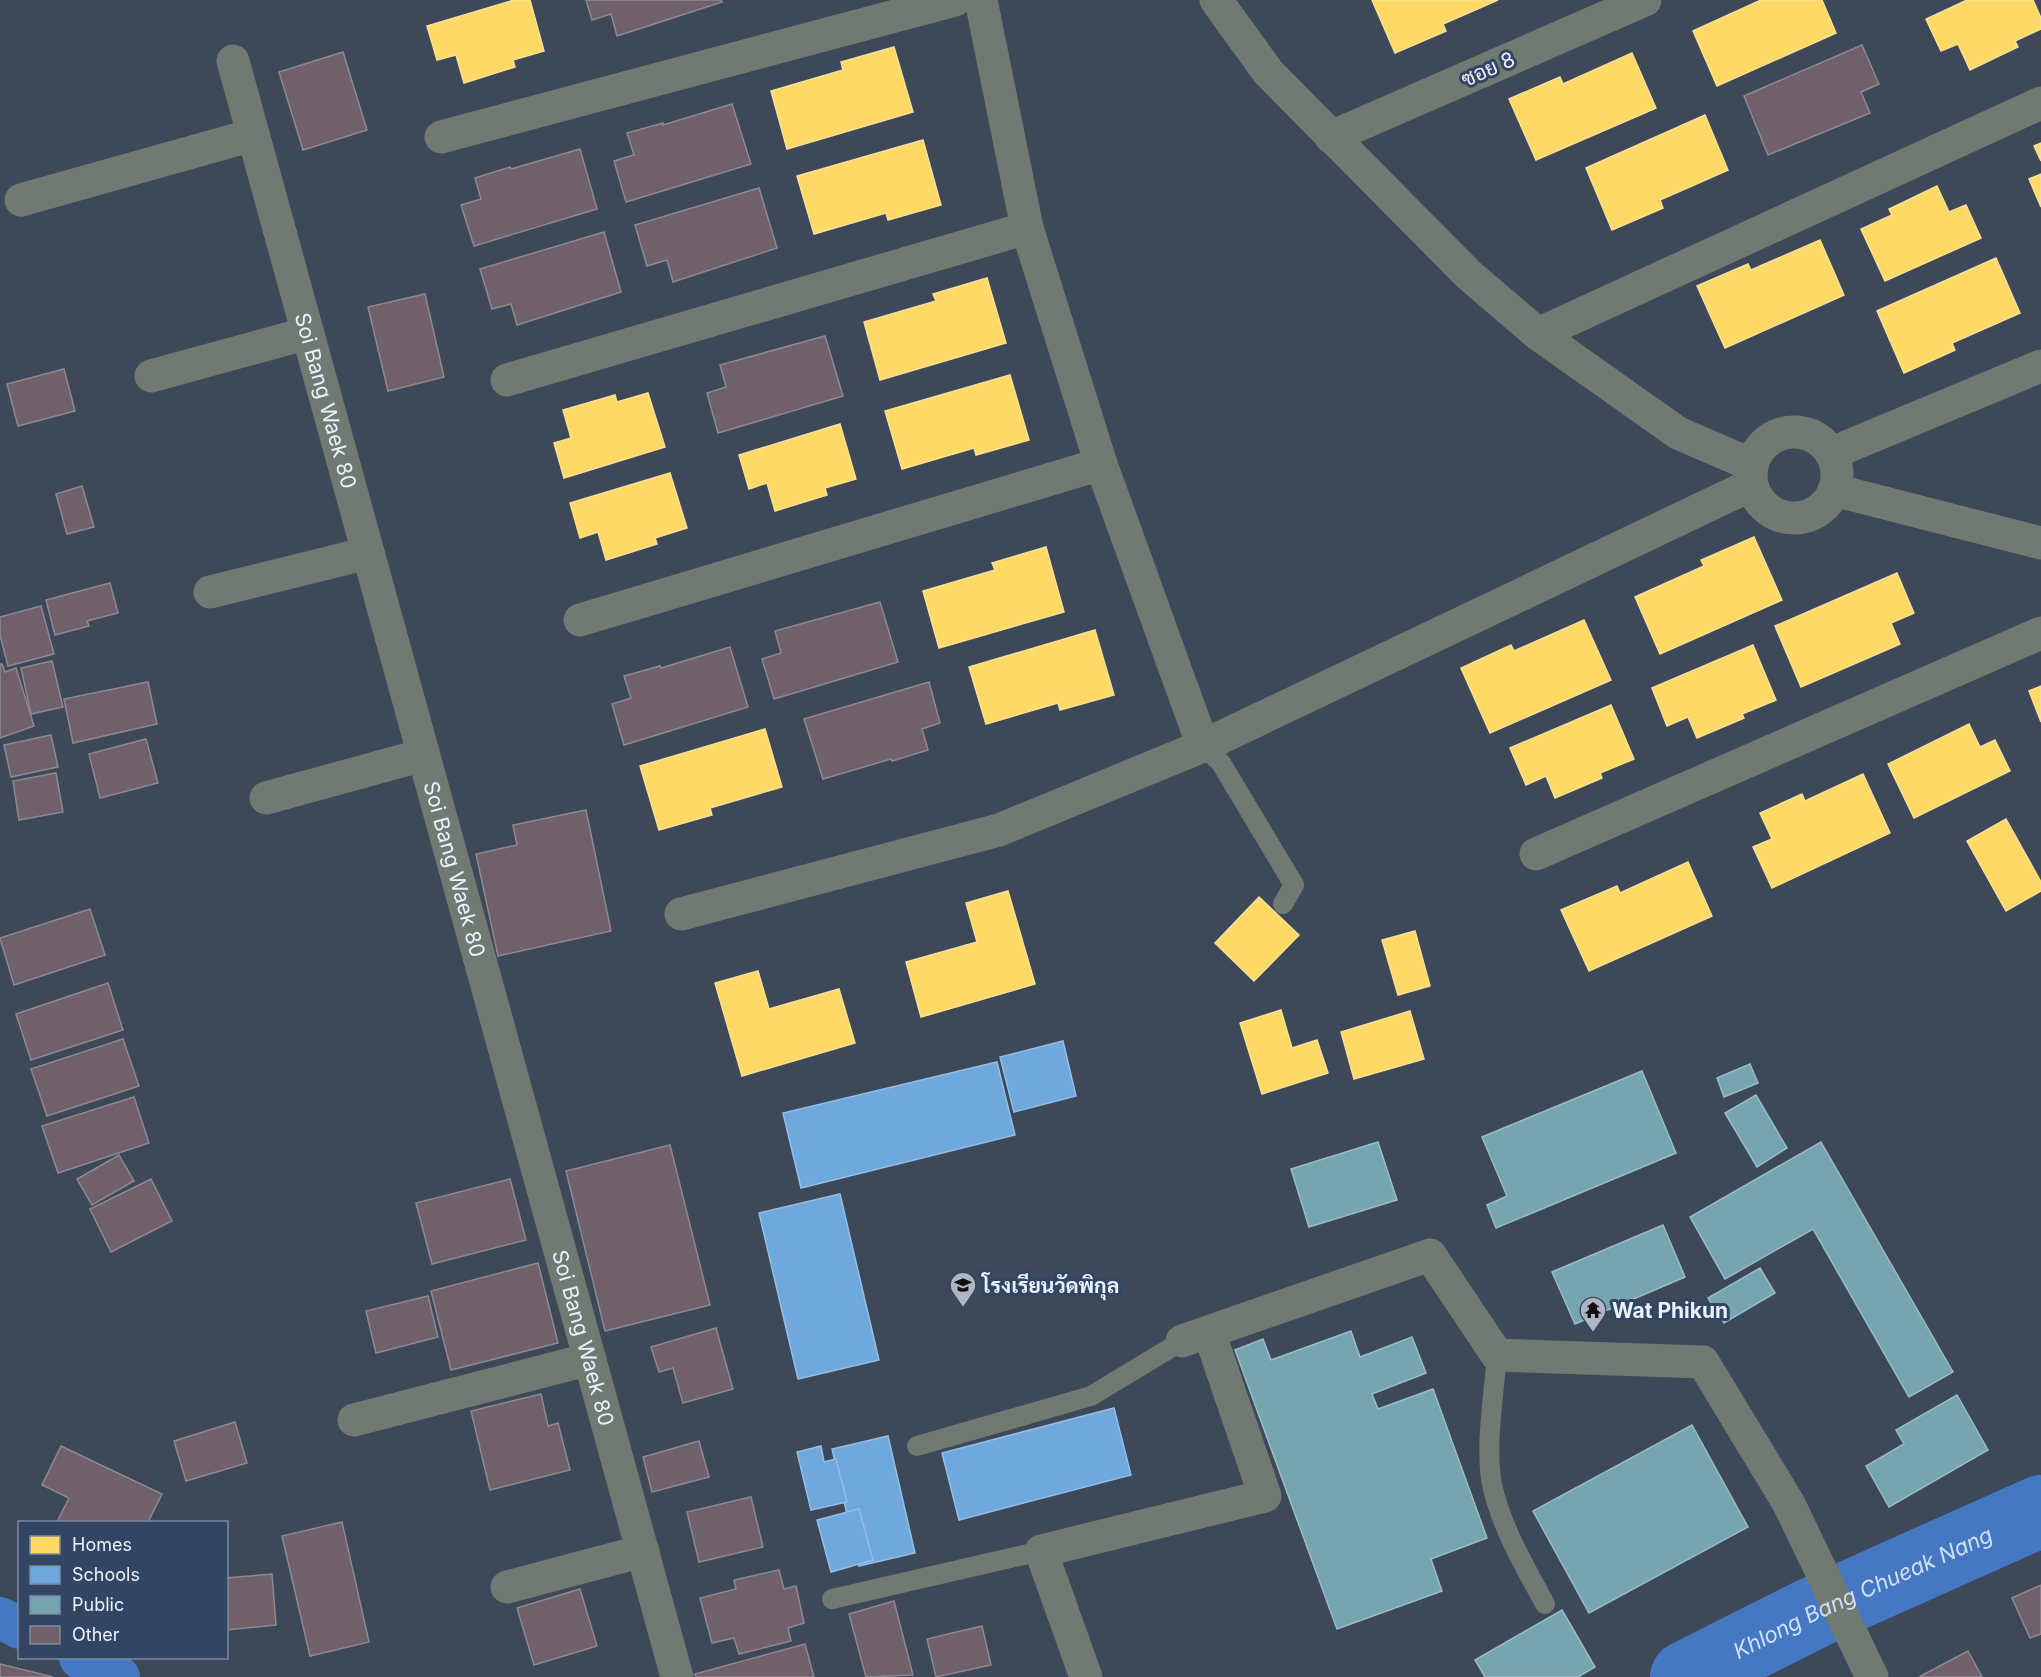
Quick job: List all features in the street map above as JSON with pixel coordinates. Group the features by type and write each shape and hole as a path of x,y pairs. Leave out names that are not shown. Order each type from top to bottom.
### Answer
{"street":[{"path":"441,136 955,0"},
{"path":"981,0 1027,228 1101,464 1203,747"},
{"path":"1216,0 1268,72 1469,275 1538,334 1677,434 1751,475"},
{"name":"ซอย 8","path":"1331,137 1645,0"},
{"name":"Soi Bang Waek 80","path":"233,61 677,1677"},
{"path":"1538,334 2041,103"},
{"path":"21,200 253,135"},
{"path":"507,380 1027,228"},
{"path":"151,376 308,333"},
{"path":"1832,453 2041,366"},
{"path":"1795,431 1809,434 1822,442 1832,453 1837,478 1834,490 1827,502 1817,511 1791,518 1777,514 1766,507 1757,497 1751,475 1757,452 1767,441 1780,433 1795,431"},
{"path":"580,620 1101,464"},
{"path":"681,914 999,830 1203,747 1751,475"},
{"path":"1834,490 2041,543"},
{"path":"210,592 368,553"},
{"path":"1536,854 2041,633"},
{"path":"266,798 423,755"},
{"path":"1086,1677 1041,1551 1265,1496 1196,1337 1430,1255 1497,1355 1703,1362 1789,1504 1872,1677"},
{"path":"354,1420 590,1359"},
{"path":"507,1587 643,1551"}],"lane":[{"path":"1203,747 1221,763 1294,885 1283,904"},
{"path":"917,1446 1091,1396 1196,1337"},
{"path":"1497,1355 1489,1459 1493,1488 1506,1529 1545,1604"},
{"path":"832,1599 1041,1551"}],"building: Homes":[{"path":"514,0 530,0 544,51 513,60 515,67 464,83 456,55 437,60 427,26"},
{"path":"1372,0 1498,0 1443,24 1446,31 1395,53"},
{"path":"1761,0 1822,0 1836,33 1717,86 1693,31"},
{"path":"1967,0 2033,0 2041,18 2041,29 2015,41 2018,47 1970,70 1958,44 1941,51 1926,19"},
{"path":"894,47 913,112 787,149 771,91 843,70 841,62"},
{"path":"1632,53 1656,108 1536,160 1509,99 1560,77 1563,84"},
{"path":"1705,115 1728,170 1660,200 1663,208 1612,230 1586,168"},
{"path":"923,140 941,205 888,220 886,213 814,234 797,176"},
{"path":"2041,143 2041,161 2034,146"},
{"path":"2041,174 2041,207 2029,179"},
{"path":"1937,186 1949,212 1966,205 1981,238 1885,281 1861,229 1892,215 1889,209"},
{"path":"1820,240 1844,295 1725,348 1697,286 1748,264 1751,270"},
{"path":"1996,258 2020,313 1952,343 1955,350 1904,373 1877,311"},
{"path":"987,278 1006,343 880,380 864,322 936,301 933,294"},
{"path":"1010,375 1029,440 976,455 974,448 902,469 885,411"},
{"path":"648,393 665,447 564,478 554,443 571,438 563,410 615,395 617,402"},
{"path":"840,424 856,479 825,488 827,495 775,511 767,483 749,489 739,455"},
{"path":"670,473 687,528 655,538 657,544 606,560 598,532 580,538 570,503"},
{"path":"1754,537 1782,600 1660,654 1635,597 1704,566 1701,560"},
{"path":"1046,547 1064,612 939,648 923,591 995,570 992,563"},
{"path":"1897,573 1914,613 1891,623 1900,644 1801,687 1775,626"},
{"path":"1584,620 1611,680 1490,733 1461,668 1511,645 1514,651"},
{"path":"1095,630 1114,695 1060,710 1058,703 986,724 969,667"},
{"path":"1753,645 1776,700 1742,714 1744,718 1697,738 1688,717 1667,726 1652,688"},
{"path":"2041,686 2041,722 2029,691"},
{"path":"1611,705 1634,759 1600,773 1602,778 1555,798 1546,776 1526,785 1510,748"},
{"path":"1969,724 1980,747 1995,740 2010,771 1914,818 1888,764"},
{"path":"765,729 782,787 710,808 712,815 659,830 640,766"},
{"path":"1863,774 1890,833 1772,888 1753,847 1772,839 1760,813 1802,794 1805,801"},
{"path":"2006,819 2041,882 2041,891 2006,911 1967,841"},
{"path":"1688,862 1712,916 1589,971 1561,910 1617,886 1620,893"},
{"path":"1008,891 1035,984 921,1017 906,962 977,942 966,903"},
{"path":"1259,897 1299,935 1254,981 1215,943"},
{"path":"1415,931 1430,986 1398,995 1382,940"},
{"path":"758,971 769,1009 839,989 855,1043 742,1076 715,983"},
{"path":"1281,1010 1292,1048 1317,1040 1328,1073 1262,1094 1240,1023"},
{"path":"1410,1011 1424,1059 1354,1079 1341,1032"}],"building: Schools":[{"path":"1063,1041 1076,1096 1014,1112 1000,1057"},
{"path":"997,1062 1015,1135 801,1188 783,1113"},
{"path":"840,1194 879,1360 798,1379 759,1213"},
{"path":"1114,1408 1131,1475 959,1520 942,1453"},
{"path":"888,1436 915,1553 859,1566 832,1449"},
{"path":"821,1446 824,1462 836,1459 847,1502 811,1510 797,1452"},
{"path":"859,1509 873,1560 831,1572 817,1520"}],"building: Public":[{"path":"1750,1064 1758,1083 1724,1097 1717,1078"},
{"path":"1642,1071 1676,1153 1496,1228 1487,1205 1507,1196 1482,1137"},
{"path":"1756,1095 1787,1148 1757,1167 1725,1113"},
{"path":"1378,1142 1397,1200 1309,1227 1291,1169"},
{"path":"1821,1142 1953,1372 1909,1397 1813,1229 1725,1279 1690,1217"},
{"path":"1663,1225 1685,1277 1575,1324 1552,1272"},
{"path":"1760,1268 1775,1293 1724,1323 1708,1298"},
{"path":"1351,1331 1360,1357 1412,1337 1426,1373 1372,1394 1378,1409 1433,1389 1487,1538 1431,1559 1442,1591 1337,1629 1235,1350 1263,1339 1271,1360"},
{"path":"1957,1395 1988,1450 1889,1507 1866,1466 1904,1444 1896,1430"},
{"path":"1692,1425 1748,1527 1589,1613 1533,1511"},
{"path":"1562,1610 1595,1667 1578,1677 1485,1677 1475,1660"}],"building: Other":[{"path":"586,0 721,0 722,2 617,36 611,14 592,20"},
{"path":"1862,45 1879,84 1861,92 1870,113 1768,155 1744,96"},
{"path":"343,52 367,130 303,150 279,72"},
{"path":"732,104 751,164 626,202 614,161 634,155 627,133 663,123 663,125"},
{"path":"580,149 597,209 474,246 461,205 481,199 475,178"},
{"path":"759,188 777,248 673,282 667,260 647,266 635,225"},
{"path":"604,232 621,292 517,325 511,304 492,309 480,269"},
{"path":"425,294 444,377 388,391 368,307"},
{"path":"825,336 843,396 718,433 707,393 726,387 720,365"},
{"path":"64,369 75,411 18,426 7,384"},
{"path":"82,486 94,527 67,534 56,494"},
{"path":"110,583 118,613 87,621 89,626 55,635 46,600"},
{"path":"880,602 898,662 774,699 762,659 781,653 775,631"},
{"path":"41,606 54,654 8,666 0,635 0,617"},
{"path":"730,647 748,707 624,745 612,704 631,698 624,676 660,666 661,668"},
{"path":"52,661 63,707 31,714 21,668"},
{"path":"0,664 5,672 16,668 34,726 0,738"},
{"path":"148,682 157,724 73,743 64,699"},
{"path":"929,682 940,723 922,729 928,750 823,779 804,719"},
{"path":"51,735 58,767 11,777 4,745"},
{"path":"146,739 158,783 100,798 89,754"},
{"path":"56,773 63,812 19,820 13,781"},
{"path":"586,810 611,931 498,956 476,854 517,845 513,825"},
{"path":"90,909 105,955 14,985 0,938"},
{"path":"108,983 123,1030 31,1060 16,1014"},
{"path":"123,1039 139,1086 47,1116 31,1069"},
{"path":"134,1097 149,1143 58,1173 42,1126"},
{"path":"670,1145 710,1305 605,1331 566,1171"},
{"path":"119,1155 134,1181 92,1205 77,1179"},
{"path":"151,1179 172,1221 111,1252 90,1209"},
{"path":"510,1179 526,1240 432,1264 416,1203"},
{"path":"538,1263 558,1343 451,1370 431,1291"},
{"path":"428,1296 438,1337 376,1353 366,1311"},
{"path":"716,1328 733,1389 683,1403 673,1368 659,1372 651,1347"},
{"path":"541,1394 548,1426 558,1423 570,1470 490,1490 471,1411"},
{"path":"235,1422 247,1463 186,1481 174,1441"},
{"path":"699,1441 709,1477 652,1492 643,1457"},
{"path":"61,1446 162,1494 148,1521 58,1521 69,1498 42,1485"},
{"path":"751,1497 763,1547 699,1562 687,1512"},
{"path":"342,1522 369,1642 310,1656 282,1536"},
{"path":"779,1570 784,1589 796,1586 804,1623 788,1628 791,1641 739,1654 734,1638 712,1643 700,1598 736,1589 734,1580"},
{"path":"272,1574 276,1625 228,1630 228,1578"},
{"path":"2041,1585 2041,1634 2030,1638 2012,1598"},
{"path":"580,1589 597,1646 534,1665 517,1608"},
{"path":"894,1601 913,1675 866,1677 849,1614"},
{"path":"982,1626 991,1665 936,1677 927,1639"},
{"path":"805,1644 814,1677 696,1677 695,1674"},
{"path":"1968,1651 1982,1677 1919,1677"},
{"path":"0,1664 53,1677 0,1677"}],"waterway":[{"name":"Khlong Bang Chueak Nang","path":"1686,1677 1813,1613 2041,1511"},
{"name":"Khlong Bang Chueak Nang","path":"0,1618 18,1627"},
{"name":"Khlong Bang Chueak Nang","path":"82,1659 119,1677"}],"place":[{"name":"โรงเรียนวัดพิกุล","path":"963,1308"},
{"name":"Wat Phikun","path":"1593,1333"}]}
